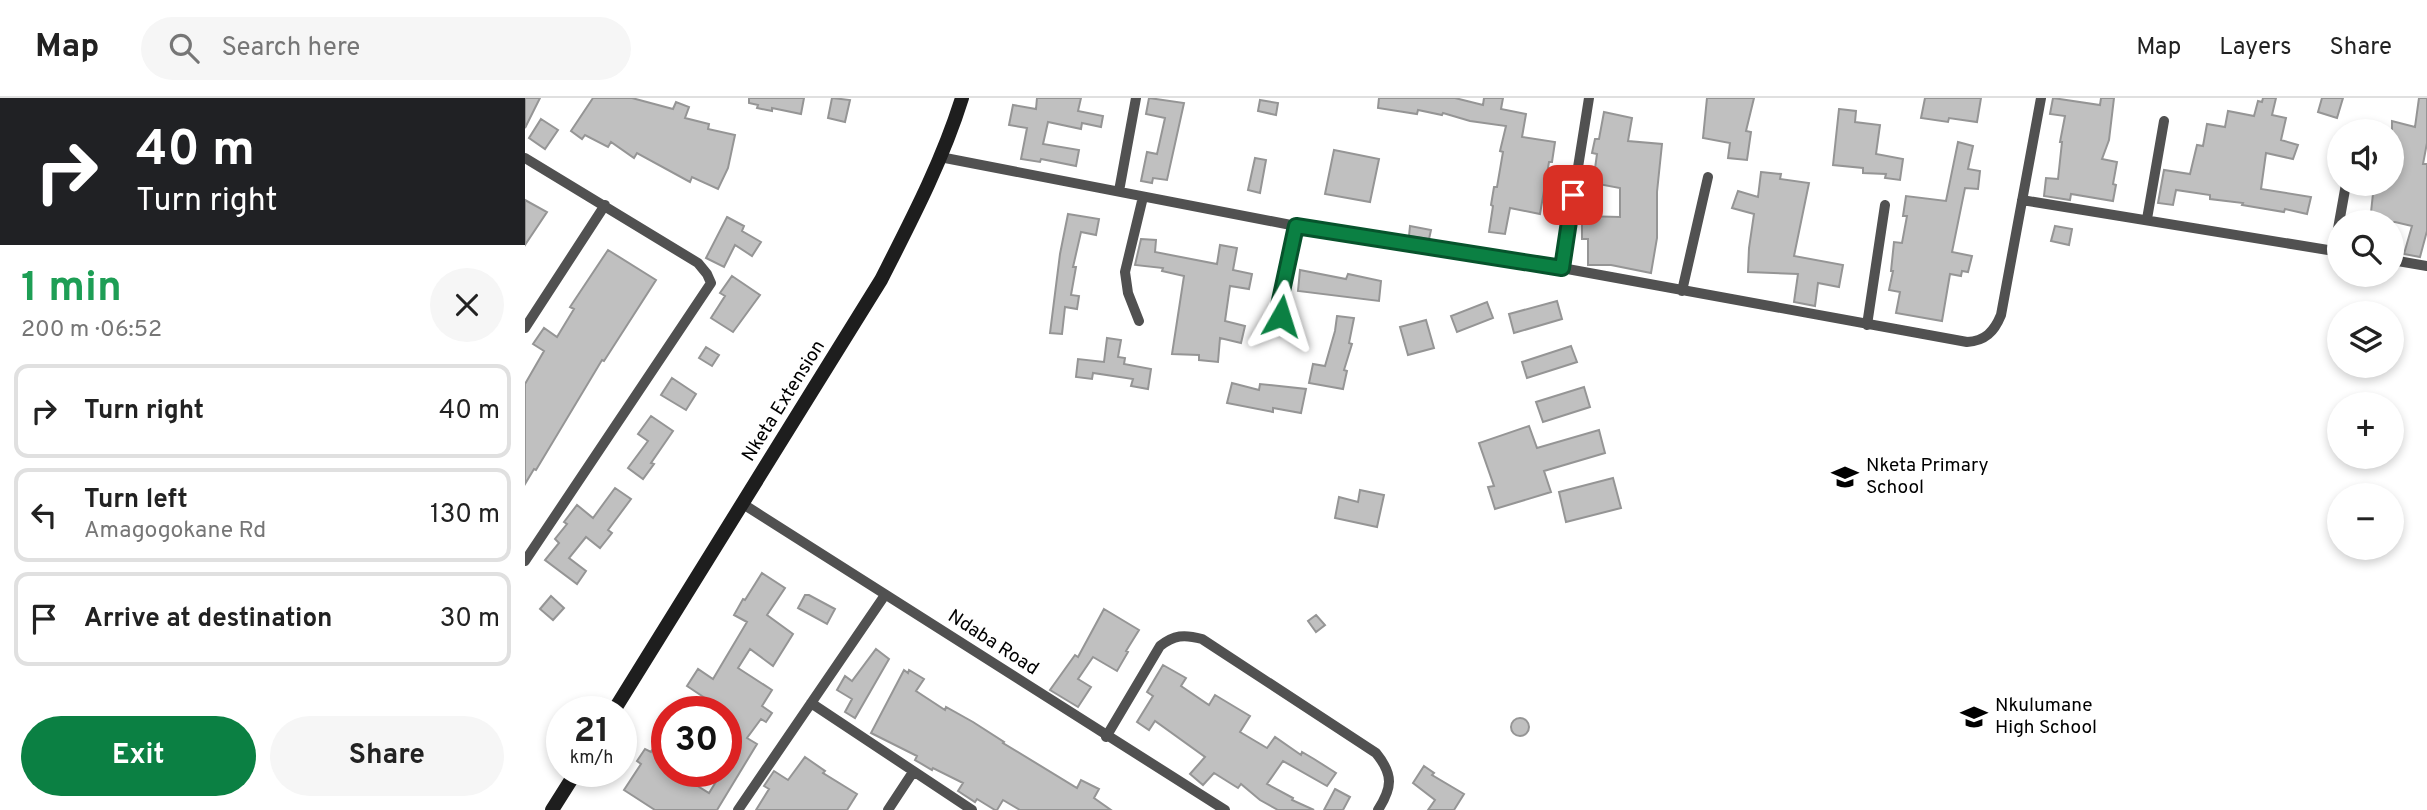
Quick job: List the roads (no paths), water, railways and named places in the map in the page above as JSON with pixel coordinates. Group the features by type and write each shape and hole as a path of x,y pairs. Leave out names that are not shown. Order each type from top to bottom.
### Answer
{"street":[{"name":"Nketa Extension","path":"623,696 881,280 940,157 962,98"},
{"path":"1119,191 1136,98"},
{"path":"1562,268 1589,98"},
{"path":"940,157 1296,226 1562,268 1967,342 1989,335 1997,326 2001,315 2041,98"},
{"path":"2147,219 2164,121"},
{"path":"525,158 698,263 711,283 525,561"},
{"path":"1682,291 1708,177"},
{"path":"1139,321 1128,293 1125,272 1143,197"},
{"path":"2022,200 2327,249"},
{"path":"525,328 605,205"},
{"path":"1867,325 1885,205"},
{"path":"1289,333 1279,305 1296,226"},
{"path":"2404,262 2427,266"},
{"name":"Ndaba Road","path":"743,504 1225,810"},
{"path":"738,810 885,595"},
{"path":"1107,737 1160,646 1170,638 1181,635 1202,639 1377,753 1388,772 1390,788 1378,810"},
{"path":"811,703 972,810"},
{"path":"888,810 912,772"},
{"path":"552,810 567,787"}],"place":[{"name":"Nketa Primary School","path":"1845,477"},
{"name":"Nkulumane High School","path":"1974,717"}]}
